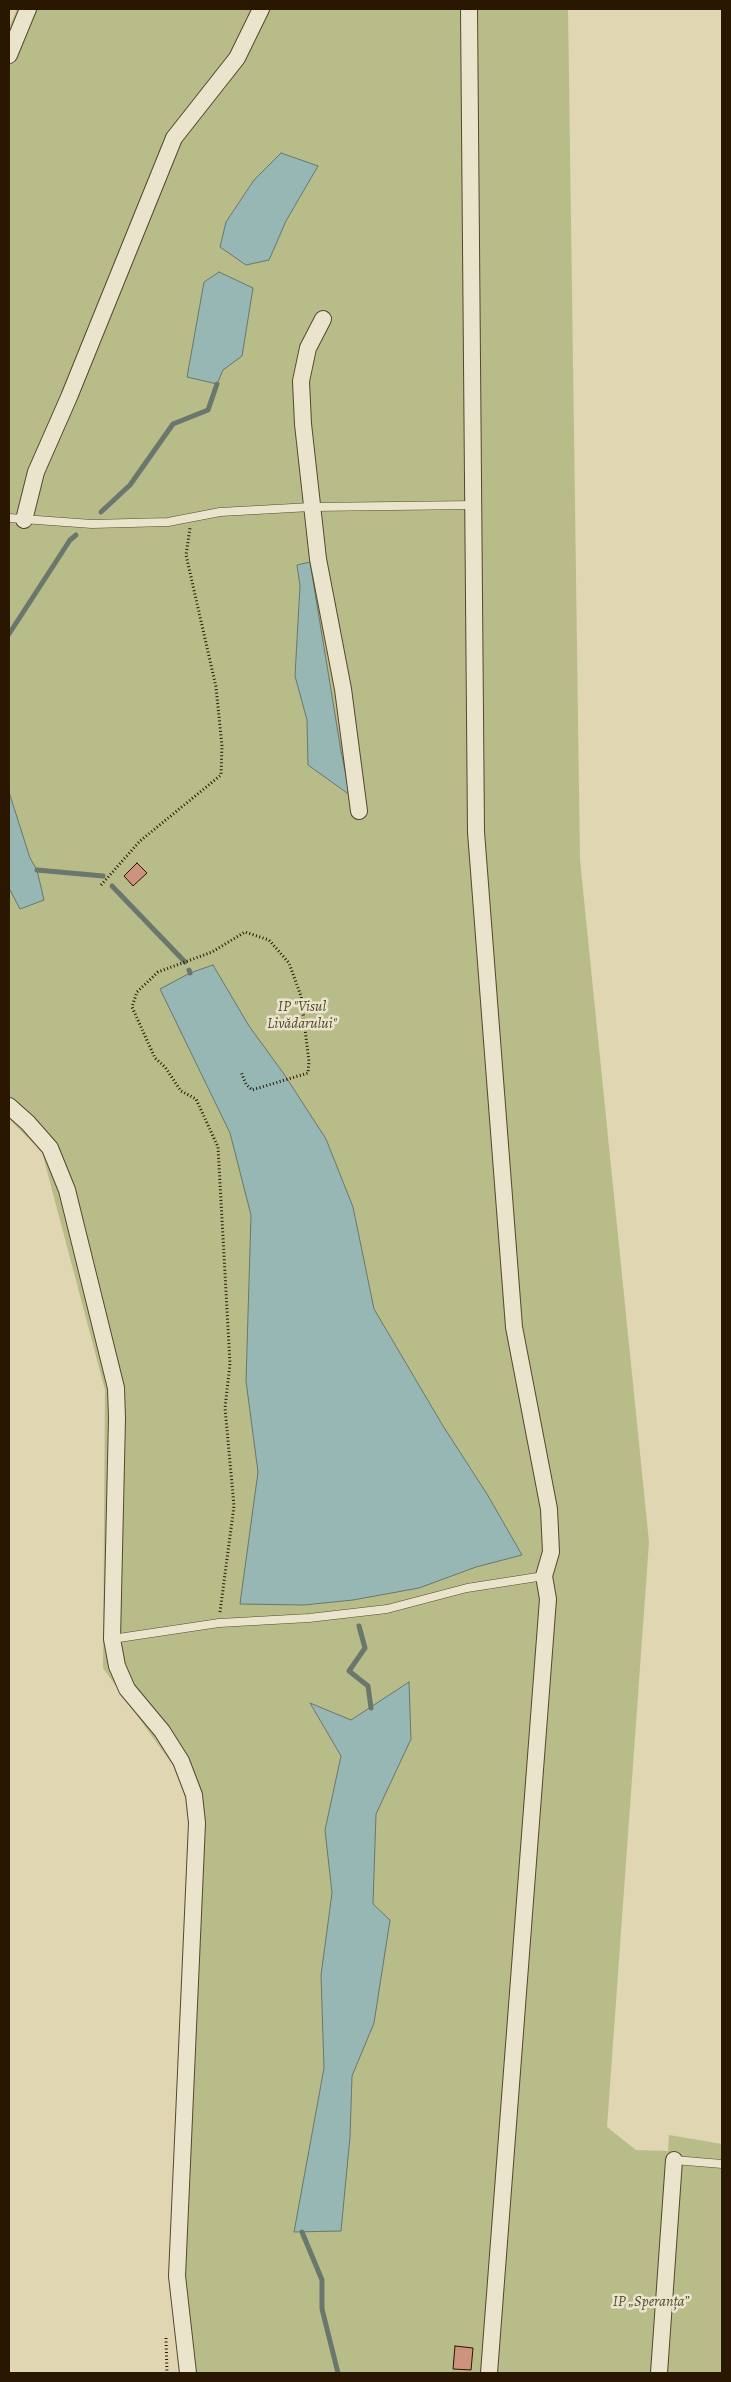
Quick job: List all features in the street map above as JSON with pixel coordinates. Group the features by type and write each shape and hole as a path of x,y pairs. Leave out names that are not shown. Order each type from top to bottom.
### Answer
{"street":[{"path":"9,56 28,9"},
{"path":"16,519 69,397 174,138 237,58 261,9"},
{"path":"469,9 475,505 476,832 514,1327 549,1509 551,1552 544,1576 548,1598 489,2373"},
{"path":"323,319 308,348 301,381 303,424 311,507 343,689 358,811"},
{"path":"9,1106 28,1123 50,1148 66,1190 116,1388 112,1639 117,1666 127,1690 162,1731 181,1761 194,1794 197,1822 177,2276 188,2373"},
{"path":"659,2373 674,2160"}],"lane":[{"path":"16,519 92,524 168,522 220,512 311,507 475,505"},
{"path":"112,1639 219,1623 310,1618 387,1608 467,1588 544,1576"},
{"path":"674,2160 722,2164"}],"path":[{"path":"101,885 140,841 221,774 222,746 216,687 186,555 192,517"},
{"path":"219,1623 234,1506 225,1408 230,1364 218,1147 196,1099 181,1091 165,1067 155,1058 132,1007 137,992 158,972 212,952 245,932 269,940 289,963 301,996 309,1062 308,1073 252,1090 246,1084 240,1072"}],"green space":[{"name":"IP \"Visul Livădarului\"","path":"17,9 568,9 580,860 649,1542 607,2127 636,2150 668,2151 669,2135 722,2144 722,2373 182,2373 191,1814 182,1778 103,1668 105,1390 42,1152 9,1119 9,28"}],"water":[{"path":"281,153 318,166 286,221 269,260 246,265 220,247 226,222 254,180"},
{"path":"219,272 253,288 242,356 223,370 217,384 187,377 204,282"},
{"path":"310,562 350,795 308,765 307,720 295,676 300,586 297,565"},
{"path":"9,792 30,858 37,870 44,900 20,909 9,888"},
{"path":"213,965 249,1026 284,1074 326,1139 353,1207 374,1309 522,1555 476,1567 419,1588 353,1600 304,1605 240,1604 258,1472 246,1381 251,1215 230,1133 160,989 190,973"},
{"path":"409,1682 411,1739 376,1814 373,1904 390,1920 374,2023 352,2076 350,2137 341,2231 294,2232 324,2068 321,1975 332,1893 325,1830 341,1756 310,1703 351,1720"}],"building":[{"path":"137,863 147,873 133,886 124,876"},
{"path":"455,2346 473,2348 471,2370 453,2369"}],"waterway":[{"path":"101,512 130,485 173,424 208,410 217,384"},
{"path":"9,634 70,540 76,535"},
{"path":"37,870 103,876"},
{"path":"112,886 185,962"},
{"path":"359,1626 365,1648 349,1671 368,1686 371,1708"},
{"path":"302,2232 322,2280 322,2309 338,2373"}],"park label":[{"name":"IP „Speranța”","path":"651,2302"}]}
